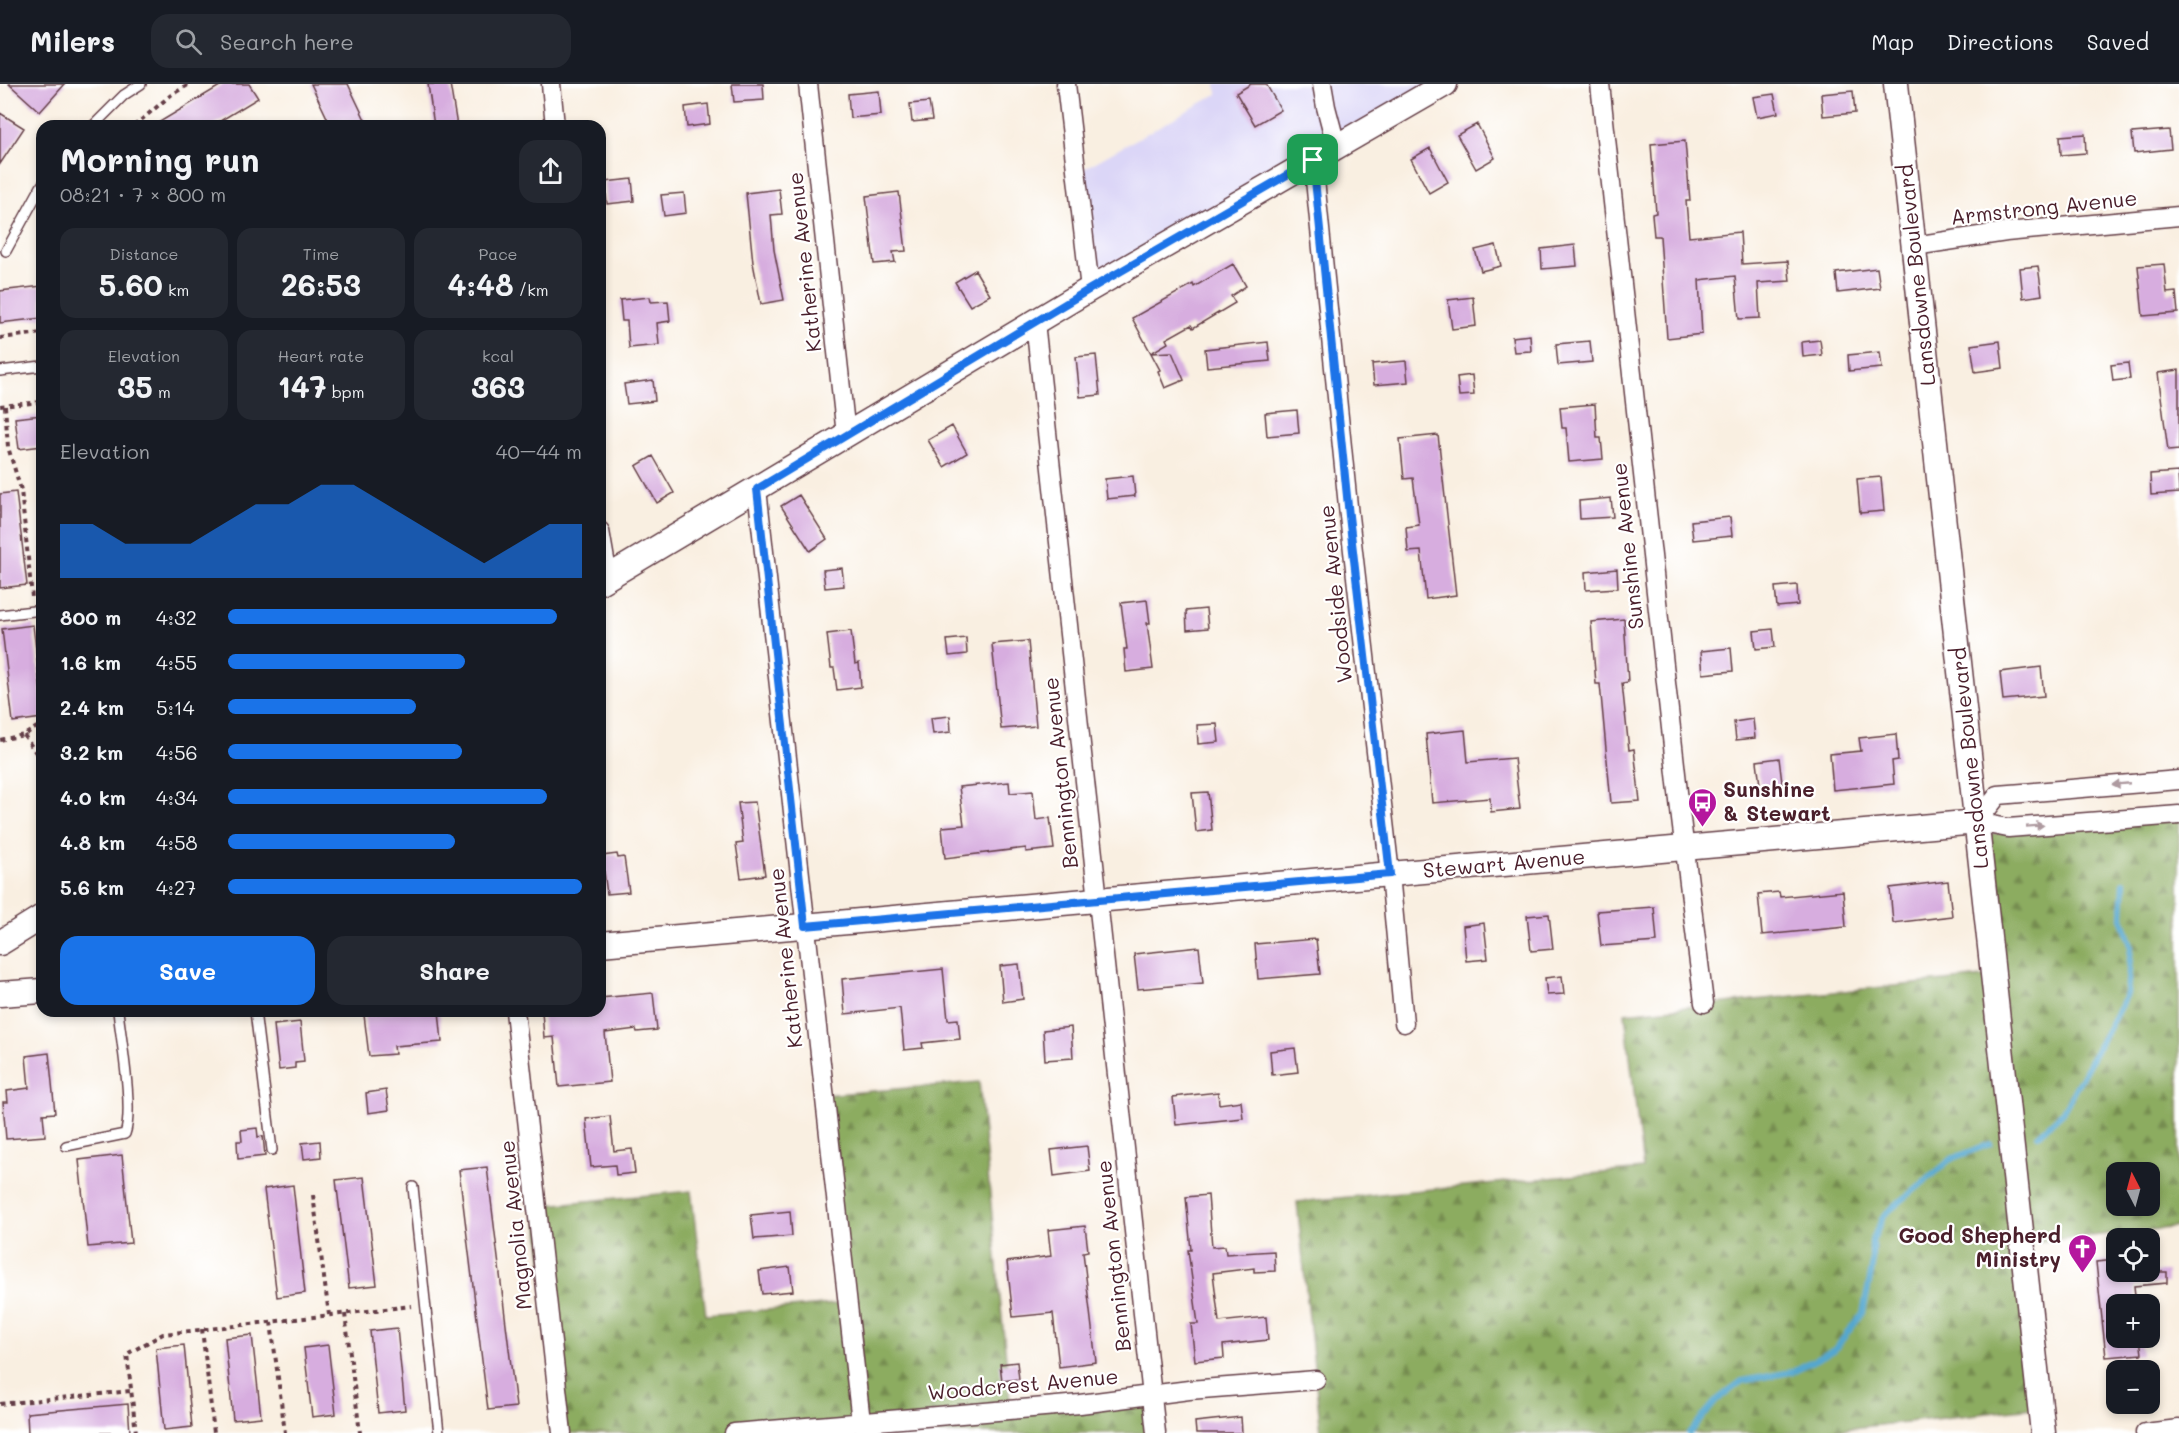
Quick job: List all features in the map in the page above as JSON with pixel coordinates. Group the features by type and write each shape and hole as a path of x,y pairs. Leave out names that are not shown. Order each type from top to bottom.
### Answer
{"street":[{"path":"551,84 554,120"},
{"name":"Katherine Avenue","path":"808,84 846,435"},
{"path":"1066,84 1090,289"},
{"path":"1322,84 1336,145"},
{"path":"606,578 1090,289 1445,84"},
{"name":"Sunshine Avenue","path":"1600,84 1684,848 1704,1003"},
{"name":"Lansdowne Boulevard","path":"1896,84 2043,1433"},
{"name":"Woodside Avenue","path":"1313,160 1404,1023"},
{"name":"Armstrong Avenue","path":"1914,246 2006,232 2179,216"},
{"name":"Bennington Avenue","path":"1035,322 1156,1433"},
{"name":"Katherine Avenue","path":"757,489 861,1422"},
{"path":"1977,822 1998,795 2179,780"},
{"name":"Stewart Avenue","path":"606,943 1977,822 2008,828 2179,815"},
{"path":"0,943 36,921"},
{"path":"0,994 36,991"},
{"name":"Magnolia Avenue","path":"516,1017 562,1433"},
{"name":"Woodcrest Avenue","path":"734,1433 822,1429 861,1422 1080,1404 1189,1390 1316,1380"},
{"path":"2145,1433 2179,1429"}],"lane":[{"path":"99,120 124,95 141,84"},
{"path":"6,252 36,195"},
{"path":"0,371 36,367"},
{"path":"0,615 36,610"},
{"path":"66,1146 125,1134 128,1125 127,1100 119,1017"},
{"path":"256,1017 272,1150"},
{"path":"413,1187 439,1433"}],"path":[{"path":"141,120 171,95 190,84"},
{"path":"0,338 36,334"},
{"path":"36,403 2,406 8,447 21,490 36,596"},
{"path":"0,740 24,735 36,728"},
{"path":"24,735 36,753"},
{"path":"313,1195 329,1315"},
{"path":"136,1433 127,1354 163,1334 426,1305"},
{"path":"345,1314 360,1433"},
{"path":"271,1322 285,1433"},
{"path":"202,1329 214,1433"},
{"path":"0,1404 131,1391"}],"shaded area":[{"path":"1216,84 1445,84 1090,289 1076,173 1217,94"}],"green space":[{"path":"2179,817 2179,1227 2106,1228 2106,1234 2023,1243 2041,1407 1808,1433 1321,1433 1297,1202 1643,1169 1625,1013 1994,976 1979,835"},
{"path":"979,1082 1011,1410 1152,1396 1156,1433 849,1433 848,1423 734,1433 562,1433 536,1206 691,1191 706,1315 847,1303 824,1095"}],"building":[{"path":"9,84 65,84 40,112"},
{"path":"223,84 249,84 258,98 222,120 163,120"},
{"path":"311,84 348,84 365,120 328,120"},
{"path":"428,84 450,84 456,120 433,120"},
{"path":"732,84 763,84 764,100 734,102"},
{"path":"1251,84 1266,84 1281,110 1255,125 1236,93"},
{"path":"879,91 881,115 850,118 848,94"},
{"path":"1853,91 1855,113 1823,116 1821,94"},
{"path":"1774,94 1778,113 1757,117 1753,97"},
{"path":"929,102 932,120 912,122 910,104"},
{"path":"708,104 710,124 687,127 685,107"},
{"path":"0,113 24,128 0,164"},
{"path":"1477,124 1495,158 1476,169 1457,135"},
{"path":"2169,130 2171,149 2134,153 2132,133"},
{"path":"2085,134 2086,153 2061,155 2060,136"},
{"path":"1685,141 1690,201 1686,201 1689,237 1740,232 1742,264 1788,261 1790,281 1758,283 1760,318 1739,319 1735,276 1699,280 1702,334 1667,338 1660,236 1654,236 1652,214 1656,213 1651,144"},
{"path":"1430,148 1448,182 1429,193 1411,159"},
{"path":"632,179 634,201 607,204 606,182"},
{"path":"779,189 782,214 771,215 774,250 784,300 761,304 753,263 746,193"},
{"path":"899,192 906,251 893,252 895,262 874,264 866,196"},
{"path":"684,193 686,213 664,216 661,195"},
{"path":"1496,245 1501,266 1481,271 1475,250"},
{"path":"1575,245 1577,266 1542,269 1541,249"},
{"path":"1233,264 1246,286 1231,296 1235,303 1193,328 1191,325 1166,339 1168,343 1151,353 1132,318 1193,284 1194,287"},
{"path":"2164,264 2167,293 2176,292 2178,313 2143,316 2138,266"},
{"path":"2038,266 2042,295 2023,298 2020,268"},
{"path":"1877,268 1880,288 1838,293 1836,273"},
{"path":"975,270 990,295 970,306 955,282"},
{"path":"36,287 36,319 0,323 0,291"},
{"path":"650,297 651,302 668,301 670,321 657,323 659,345 629,348 627,321 622,321 620,300"},
{"path":"1473,297 1476,326 1452,329 1448,300"},
{"path":"1530,335 1531,351 1514,352 1512,337"},
{"path":"1820,340 1822,355 1803,357 1802,342"},
{"path":"1590,341 1592,362 1558,365 1556,344"},
{"path":"2000,341 2003,368 1975,372 1971,345"},
{"path":"1268,342 1270,361 1207,367 1205,349"},
{"path":"1172,352 1184,380 1165,388 1158,371 1160,370 1151,353"},
{"path":"1880,352 1882,368 1849,371 1848,355"},
{"path":"1096,355 1100,395 1080,397 1076,357"},
{"path":"1406,361 1408,382 1374,385 1372,364"},
{"path":"2128,363 2130,379 2113,381 2111,365"},
{"path":"2179,370 2179,450 2168,451 2158,373"},
{"path":"1472,375 1474,395 1459,396 1457,377"},
{"path":"653,380 655,401 627,404 624,384"},
{"path":"1595,404 1597,438 1601,438 1603,459 1569,462 1566,428 1562,428 1560,407"},
{"path":"1297,410 1299,433 1267,436 1265,413"},
{"path":"36,416 36,447 19,449 15,418"},
{"path":"952,426 967,453 944,467 928,440"},
{"path":"1438,435 1456,595 1426,599 1421,551 1408,552 1406,527 1419,525 1413,478 1404,479 1400,439"},
{"path":"653,456 674,493 657,503 636,466"},
{"path":"2178,472 2179,493 2151,495 2150,474"},
{"path":"1133,476 1135,496 1107,499 1105,479"},
{"path":"1881,477 1884,511 1860,513 1857,479"},
{"path":"16,492 27,585 0,588 0,494"},
{"path":"799,495 827,539 810,551 781,506"},
{"path":"1611,498 1613,517 1580,519 1579,501"},
{"path":"1730,517 1732,536 1693,540 1691,521"},
{"path":"842,568 844,586 825,588 823,570"},
{"path":"1617,569 1618,588 1586,590 1585,572"},
{"path":"1797,585 1798,605 1777,607 1775,587"},
{"path":"1147,600 1150,623 1147,623 1153,669 1126,672 1124,649 1127,649 1121,603"},
{"path":"1206,609 1208,628 1187,630 1186,611"},
{"path":"1624,619 1628,682 1622,683 1629,750 1634,749 1640,801 1611,803 1600,684 1596,684 1591,622"},
{"path":"33,625 36,650 36,719 13,722 2,629"},
{"path":"1773,629 1775,647 1756,649 1754,631"},
{"path":"851,631 855,664 859,663 861,687 837,690 834,668 831,668 827,634"},
{"path":"966,638 967,654 949,656 947,640"},
{"path":"1028,641 1036,726 1001,729 992,644"},
{"path":"1731,648 1733,671 1703,674 1701,651"},
{"path":"2041,667 2044,696 2003,700 2000,672"},
{"path":"950,716 951,732 933,734 931,718"},
{"path":"1753,719 1755,738 1736,740 1734,722"},
{"path":"1217,724 1219,742 1198,744 1197,725"},
{"path":"1465,730 1468,762 1514,758 1520,809 1491,812 1490,798 1432,803 1426,734"},
{"path":"1896,734 1898,760 1892,761 1894,784 1833,790 1830,754 1861,751 1859,738"},
{"path":"1779,758 1783,791 1761,793 1757,761"},
{"path":"1009,782 1010,793 1033,791 1036,820 1050,818 1054,849 1026,852 1026,848 945,858 942,827 964,825 959,787"},
{"path":"1208,792 1212,830 1196,832 1192,793"},
{"path":"755,802 765,875 741,878 736,844 743,843 738,803"},
{"path":"617,854 618,858 624,857 629,892 607,894 606,855"},
{"path":"1948,881 1952,916 1893,923 1890,888"},
{"path":"1843,891 1846,927 1762,935 1758,894 1779,892 1780,897"},
{"path":"1654,907 1657,942 1601,946 1597,911"},
{"path":"1549,914 1553,949 1531,951 1527,916"},
{"path":"1484,923 1488,959 1466,961 1463,926"},
{"path":"1316,939 1320,974 1258,979 1255,944"},
{"path":"1199,947 1203,983 1138,989 1134,954"},
{"path":"1019,964 1023,999 1003,1002 1000,966"},
{"path":"943,969 948,1020 958,1019 960,1039 922,1043 923,1048 904,1050 900,1008 845,1014 842,979"},
{"path":"1562,976 1564,994 1547,995 1545,978"},
{"path":"653,993 657,1030 637,1032 636,1029 605,1033 610,1082 559,1087 554,1037 544,1038 542,1017 606,1017 606,997"},
{"path":"364,1017 440,1017 442,1042 394,1046 395,1054 369,1056"},
{"path":"300,1022 304,1061 295,1062 295,1068 279,1070 274,1025"},
{"path":"1071,1027 1073,1058 1045,1060 1043,1030"},
{"path":"1295,1048 1298,1072 1272,1075 1270,1051"},
{"path":"49,1053 55,1113 43,1114 45,1136 6,1139 3,1102 8,1102 7,1091 29,1088 26,1056"},
{"path":"386,1090 389,1110 368,1113 366,1093"},
{"path":"1218,1092 1219,1104 1241,1101 1243,1118 1176,1125 1173,1097"},
{"path":"610,1116 614,1151 632,1149 635,1173 616,1175 615,1165 591,1167 586,1119"},
{"path":"257,1128 258,1137 263,1136 265,1156 238,1159 237,1141 242,1141 241,1130"},
{"path":"320,1141 321,1157 304,1159 302,1143"},
{"path":"1087,1146 1090,1171 1054,1176 1051,1150"},
{"path":"122,1155 131,1243 88,1247 79,1160"},
{"path":"487,1167 516,1407 488,1410 459,1170"},
{"path":"364,1177 377,1285 349,1288 336,1180"},
{"path":"293,1185 305,1293 277,1297 264,1189"},
{"path":"1208,1195 1212,1247 1225,1246 1226,1254 1274,1251 1275,1271 1254,1272 1254,1268 1213,1273 1219,1322 1266,1317 1268,1340 1223,1345 1224,1358 1195,1361 1191,1324 1198,1324 1188,1250 1191,1250 1186,1197"},
{"path":"790,1211 792,1236 754,1239 751,1215"},
{"path":"1085,1226 1088,1251 1083,1252 1096,1362 1059,1367 1053,1313 1013,1317 1007,1262 1051,1256 1048,1230"},
{"path":"2106,1261 2106,1282 2160,1282 2160,1272 2167,1272 2167,1283 2134,1286 2135,1294 2106,1294 2106,1348 2141,1348 2142,1354 2106,1357 2096,1262"},
{"path":"790,1267 793,1291 762,1294 759,1271"},
{"path":"397,1328 405,1410 378,1413 370,1331"},
{"path":"252,1335 261,1417 233,1420 225,1338"},
{"path":"184,1345 192,1427 164,1430 156,1348"},
{"path":"328,1345 336,1414 312,1417 304,1348"},
{"path":"1017,1362 1019,1379 1002,1381 1000,1364"},
{"path":"128,1404 130,1433 28,1433 27,1413"},
{"path":"1241,1417 1242,1433 1196,1433 1195,1422"}],"waterway":[{"path":"2038,1135 2062,1113 2127,994 2131,946 2122,917 2124,882"},
{"path":"1689,1433 1717,1400 1742,1381 1791,1372 1834,1350 1863,1313 1872,1269 1872,1241 1884,1215 1953,1158 1990,1144"}],"place":[{"name":"Sunshine & Stewart","path":"1702,828"},
{"name":"Good Shepherd Ministry","path":"2082,1274"}],"route":[{"path":"1313,160 1349,516 1390,874 805,926 757,489 1090,289 1313,160"}]}
